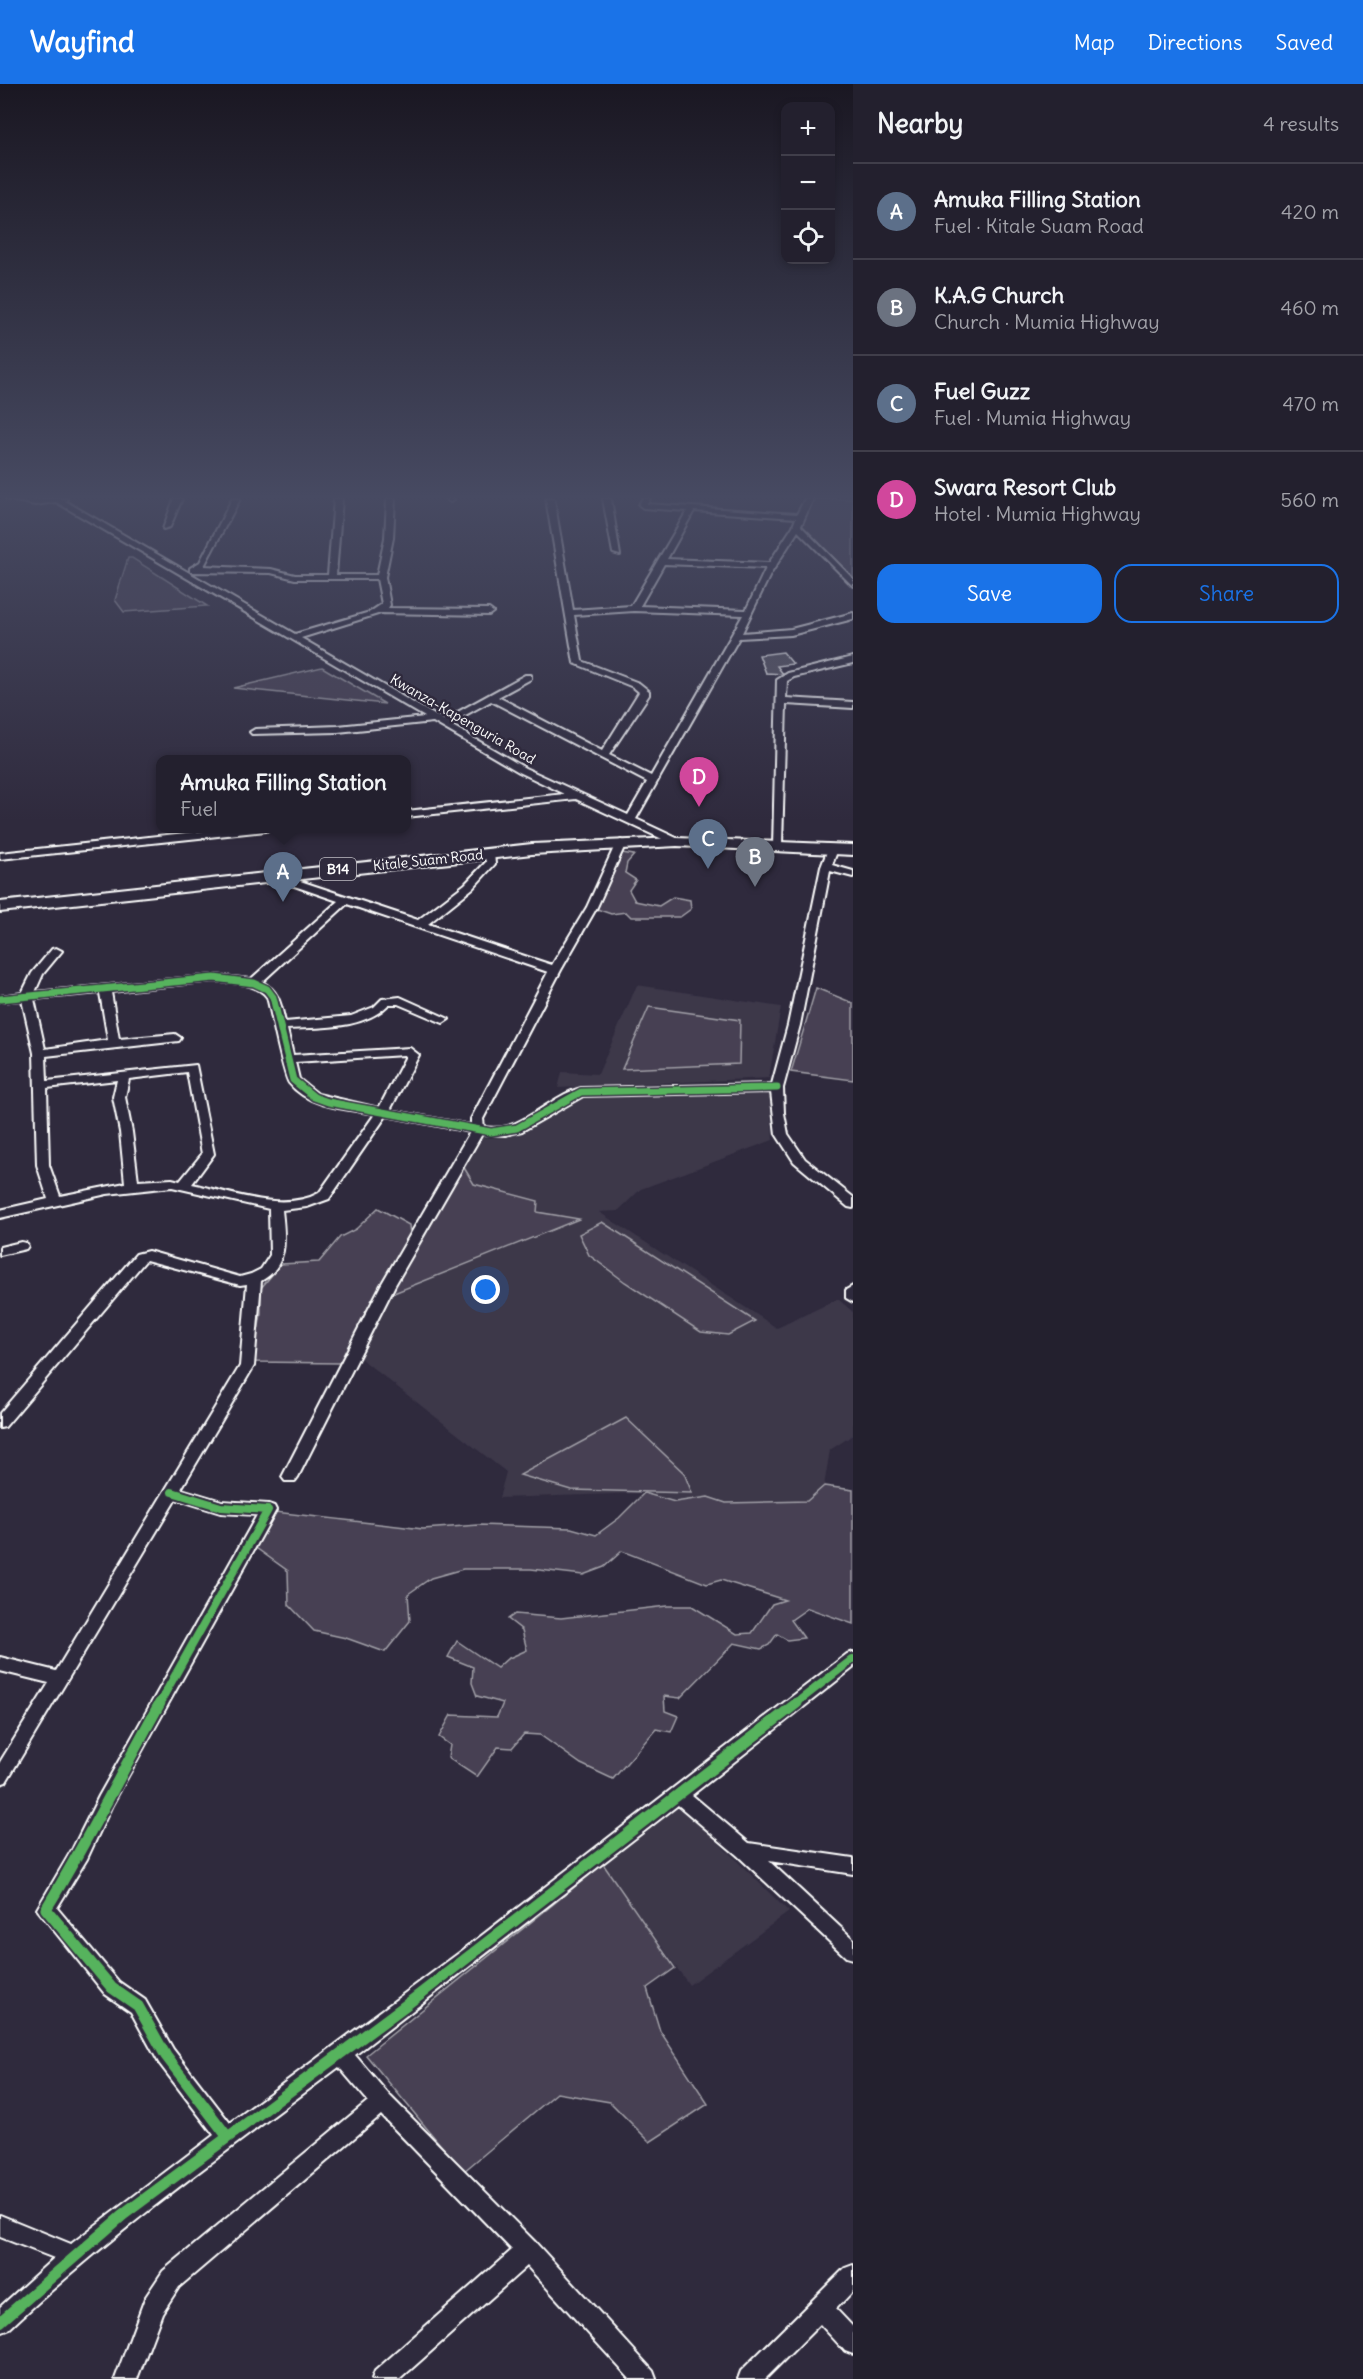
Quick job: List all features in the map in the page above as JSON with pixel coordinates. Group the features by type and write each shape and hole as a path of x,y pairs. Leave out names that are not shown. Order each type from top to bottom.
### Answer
{"highway":[{"name":"B14","path":"677,842 853,850"},
{"name":"Kitale Suam Road","path":"0,907 489,853 621,843 677,842"}],"street":[{"name":"Kwanza-Kapenguria Road","path":"242,606 522,770 677,842"},
{"path":"380,610 385,606"},
{"path":"569,606 578,663 636,685 644,691 644,695 603,757"},
{"path":"630,821 752,606"},
{"path":"570,613 634,608 749,613"},
{"path":"295,637 380,610 489,612"},
{"path":"735,636 791,632 853,616"},
{"path":"777,845 783,701 781,684 784,677 853,660"},
{"path":"255,732 338,729 441,721 492,698 528,677"},
{"path":"492,698 654,782"},
{"path":"783,701 853,705"},
{"path":"411,813 574,796"},
{"path":"0,856 218,833"},
{"path":"290,1477 388,1285 478,1130 477,1119 555,970 592,907 621,843"},
{"path":"833,849 826,867 794,1025 777,1088 778,1113 782,1134 800,1162 853,1204"},
{"path":"419,925 469,886 491,862 489,853"},
{"path":"826,867 853,874"},
{"path":"275,876 555,970"},
{"path":"254,982 345,900"},
{"path":"56,951 38,973 27,996 40,1053 43,1165 56,1202"},
{"path":"0,999 214,978 254,982 271,993 293,1080 314,1097 328,1102 478,1130 508,1132 524,1127 564,1098 580,1092 777,1088"},
{"path":"105,989 114,1043"},
{"path":"279,1026 362,1018 380,1010 386,1001 400,1000 442,1019"},
{"path":"40,1053 175,1038"},
{"path":"0,1214 159,1183 184,1185 275,1206 308,1204 324,1196 382,1112 413,1058 411,1053 288,1059"},
{"path":"41,1085 192,1068 195,1073 208,1154 184,1185"},
{"path":"124,1076 119,1097 126,1132 132,1187"},
{"path":"0,1423 141,1257 148,1255 240,1281 254,1280 272,1267 278,1254 275,1206"},
{"path":"0,1251 21,1246"},
{"path":"3,1767 60,1679 247,1366 254,1280"},
{"path":"853,1290 853,1298"},
{"path":"172,1492 220,1507 268,1510 105,1801 80,1853 46,1909 112,1988 138,2006 166,2056 227,2136"},
{"path":"0,2322 72,2255 227,2136 340,2054 853,1659"},
{"path":"0,1664 60,1679"},
{"path":"678,1794 744,1850 853,1951"},
{"path":"744,1850 853,1866"},
{"path":"340,2054 382,2102 528,2251 645,2379"},
{"path":"126,2379 153,2306 171,2279 382,2102"},
{"path":"0,2226 72,2255"},
{"path":"383,2379 528,2251"},
{"path":"749,2379 853,2276"},
{"path":"821,2309 853,2343"}],"shaded area":[{"path":"120,606 206,606 124,612"},
{"path":"322,667 385,704 233,688"},
{"path":"622,853 634,855 627,863 625,873 636,880 629,890 635,901 659,906 673,897 690,900 691,909 680,917 631,917 626,912 611,914 597,909"},
{"path":"637,985 781,1007 769,1078 558,1088 562,1072 598,1074"},
{"path":"816,988 853,1003 853,1080 791,1072"},
{"path":"649,1007 740,1020 739,1064 622,1069"},
{"path":"770,1091 773,1140 641,1189 618,1211 599,1212 777,1328 838,1299 853,1312 853,1435 830,1450 824,1486 807,1501 726,1503 708,1497 675,1502 644,1493 499,1498 506,1472 360,1358 389,1295 577,1220 537,1212 537,1201 474,1184 463,1166 481,1138 504,1137 573,1098"},
{"path":"463,1166 474,1184 538,1201 537,1212 579,1219 389,1295"},
{"path":"378,1208 409,1225 410,1235 341,1363 253,1362 261,1314 261,1288 281,1264 319,1262 340,1237 356,1229"},
{"path":"602,1222 755,1321 728,1335 701,1332 625,1282 589,1255 579,1234"},
{"path":"626,1418 684,1473 692,1493 571,1490 520,1475"},
{"path":"824,1486 853,1490 853,1624 808,1608 791,1620 804,1638 787,1640 777,1634 769,1645 761,1649 734,1643 680,1698 664,1696 665,1711 678,1716 671,1732 656,1729 613,1779 581,1764 540,1735 524,1734 512,1748 498,1747 477,1777 448,1758 450,1745 439,1737 451,1715 497,1717 503,1703 477,1696 472,1683 473,1667 448,1657 457,1641 497,1668 507,1659 527,1650 522,1630 508,1619 515,1614 561,1618 667,1606 692,1606 737,1634 752,1633 772,1604 785,1600 721,1580 707,1584 622,1551 604,1567 583,1575 531,1569 463,1569 431,1578 408,1594 410,1621 385,1652 346,1638 314,1631 289,1605 288,1571 256,1548 275,1512 423,1529 479,1525 571,1528 596,1535 619,1518 644,1493 675,1502 708,1497 726,1503 807,1501"},
{"path":"680,1805 789,1912 689,1985 603,1864"},
{"path":"603,1864 675,1968 647,1988 660,2031 708,2104 650,2142 610,2102 557,2093 463,2172 366,2055"}],"building":[{"path":"783,652 793,664 777,666 783,674 766,673 759,655"}],"cycle path":[{"path":"0,999 214,978 254,983 267,989 273,997 293,1080 314,1097 328,1102 491,1132 517,1128 557,1103 581,1092 777,1088"},
{"path":"172,1492 221,1507 268,1510 105,1801 80,1853 46,1909 112,1988 138,2006 166,2056 227,2136"},
{"path":"0,2322 81,2249 123,2215 406,2005 853,1659"}],"place":[{"name":"Swara Resort Club","path":"699,807"},
{"name":"Fuel Guzz","path":"708,869"},
{"name":"K.A.G Church","path":"755,887"},
{"name":"Amuka Filling Station","path":"283,902"}]}
